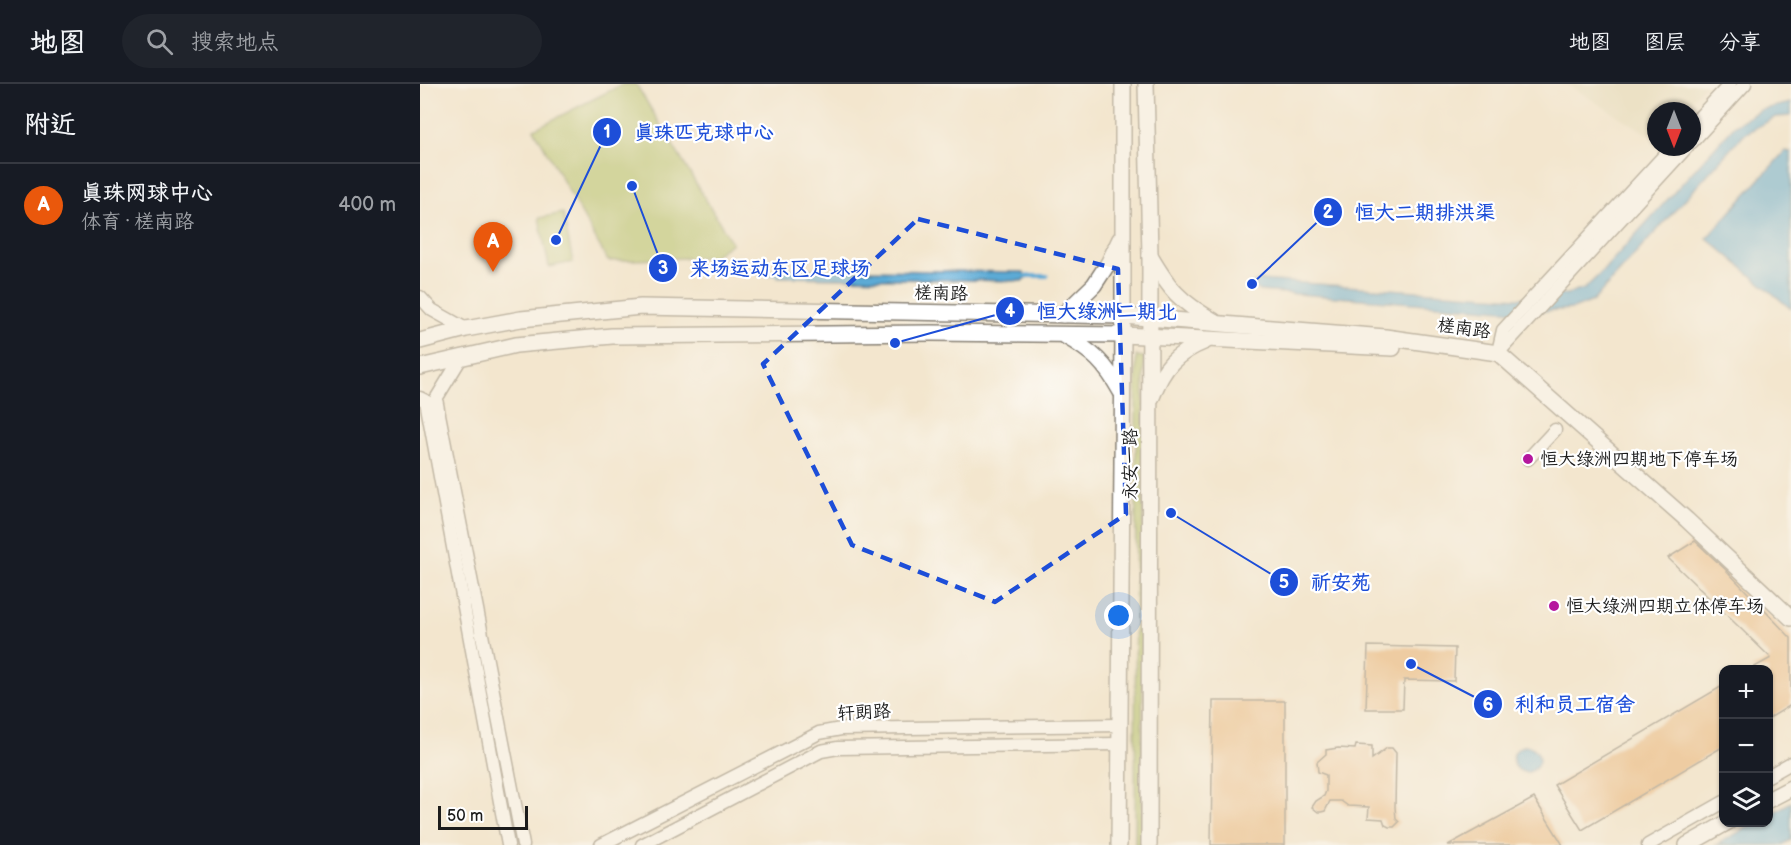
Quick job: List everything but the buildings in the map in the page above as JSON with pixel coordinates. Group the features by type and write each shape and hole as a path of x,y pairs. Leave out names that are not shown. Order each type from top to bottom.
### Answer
{"main road":[{"name":"永安一路","path":"1119,845 1123,335 1121,84"},
{"name":"永安一路","path":"1146,84 1149,173 1149,845"},
{"path":"1149,173 1155,122 1155,84"},
{"path":"1063,315 1094,285 1123,235"},
{"path":"1149,255 1167,284 1180,298 1194,310 1216,323"},
{"name":"槎南路","path":"420,342 466,329 521,319 641,308 673,308 1149,317 1385,337 1498,353"},
{"path":"673,308 673,335"},
{"name":"槎南路","path":"420,367 516,345 612,336 673,335 931,333 1123,335 1498,353"},
{"path":"1062,335 1082,346 1100,360 1122,394"},
{"path":"1149,402 1156,383 1166,367 1178,355 1210,339"},
{"path":"1498,353 1687,520 1791,618"},
{"path":"1773,797 1791,788"},
{"path":"1687,845 1719,827"}],"street":[{"path":"1701,115 1730,84"},
{"path":"1701,132 1745,84"},
{"path":"1498,353 1503,330 1664,156"},
{"path":"1498,353 1679,156"},
{"path":"420,297 432,310 466,329"},
{"path":"461,358 436,399 523,845"},
{"path":"420,398 426,401 508,845"},
{"path":"1528,459 1555,430"},
{"name":"轩朗路","path":"601,845 819,733 841,729 1120,725"},
{"name":"轩朗路","path":"642,845 821,751 838,748 1119,744"},
{"path":"1773,773 1791,763"},
{"path":"1648,845 1719,805"}],"highlighted area":[{"path":"918,219 1118,269 1126,514 995,602 852,545 763,364"}],"shaded area":[{"path":"1566,84 1705,84 1690,102 1647,102 1647,134"}],"green space":[{"path":"623,84 636,84 732,243 712,257 608,261 534,129"},
{"path":"563,213 573,262 549,267 539,218"},
{"path":"1136,356 1144,357 1142,845 1135,845"}],"water":[{"path":"1791,103 1791,116 1776,117 1744,134 1593,301 1573,309 1528,312 1259,291 1252,284 1260,280 1518,298 1567,294 1584,289 1735,125 1760,110"},
{"path":"1785,151 1791,152 1791,309 1707,238"},
{"path":"778,269 1023,272 1027,277 1023,281 778,277"},
{"path":"1526,746 1535,750 1539,759 1535,768 1526,772 1517,768 1513,759 1517,750"},
{"path":"1791,802 1791,840 1782,845 1716,845 1748,827 1773,827 1773,813"}],"waterway":[{"path":"759,274 782,274"},
{"path":"1024,276 1047,276"}],"place":[{"name":"来场运动东区足球场","path":"632,186"},
{"name":"真珠匹克球中心","path":"556,240"},
{"name":"真珠网球中心","path":"493,272"},
{"name":"恒大二期排洪渠","path":"1252,284"},
{"name":"恒大绿洲二期北","path":"895,343"},
{"name":"恒大绿洲四期地下停车场","path":"1528,459"},
{"name":"祈安苑","path":"1171,513"},
{"name":"恒大绿洲四期立体停车场","path":"1554,606"},
{"name":"利和员工宿舍","path":"1411,664"}]}
